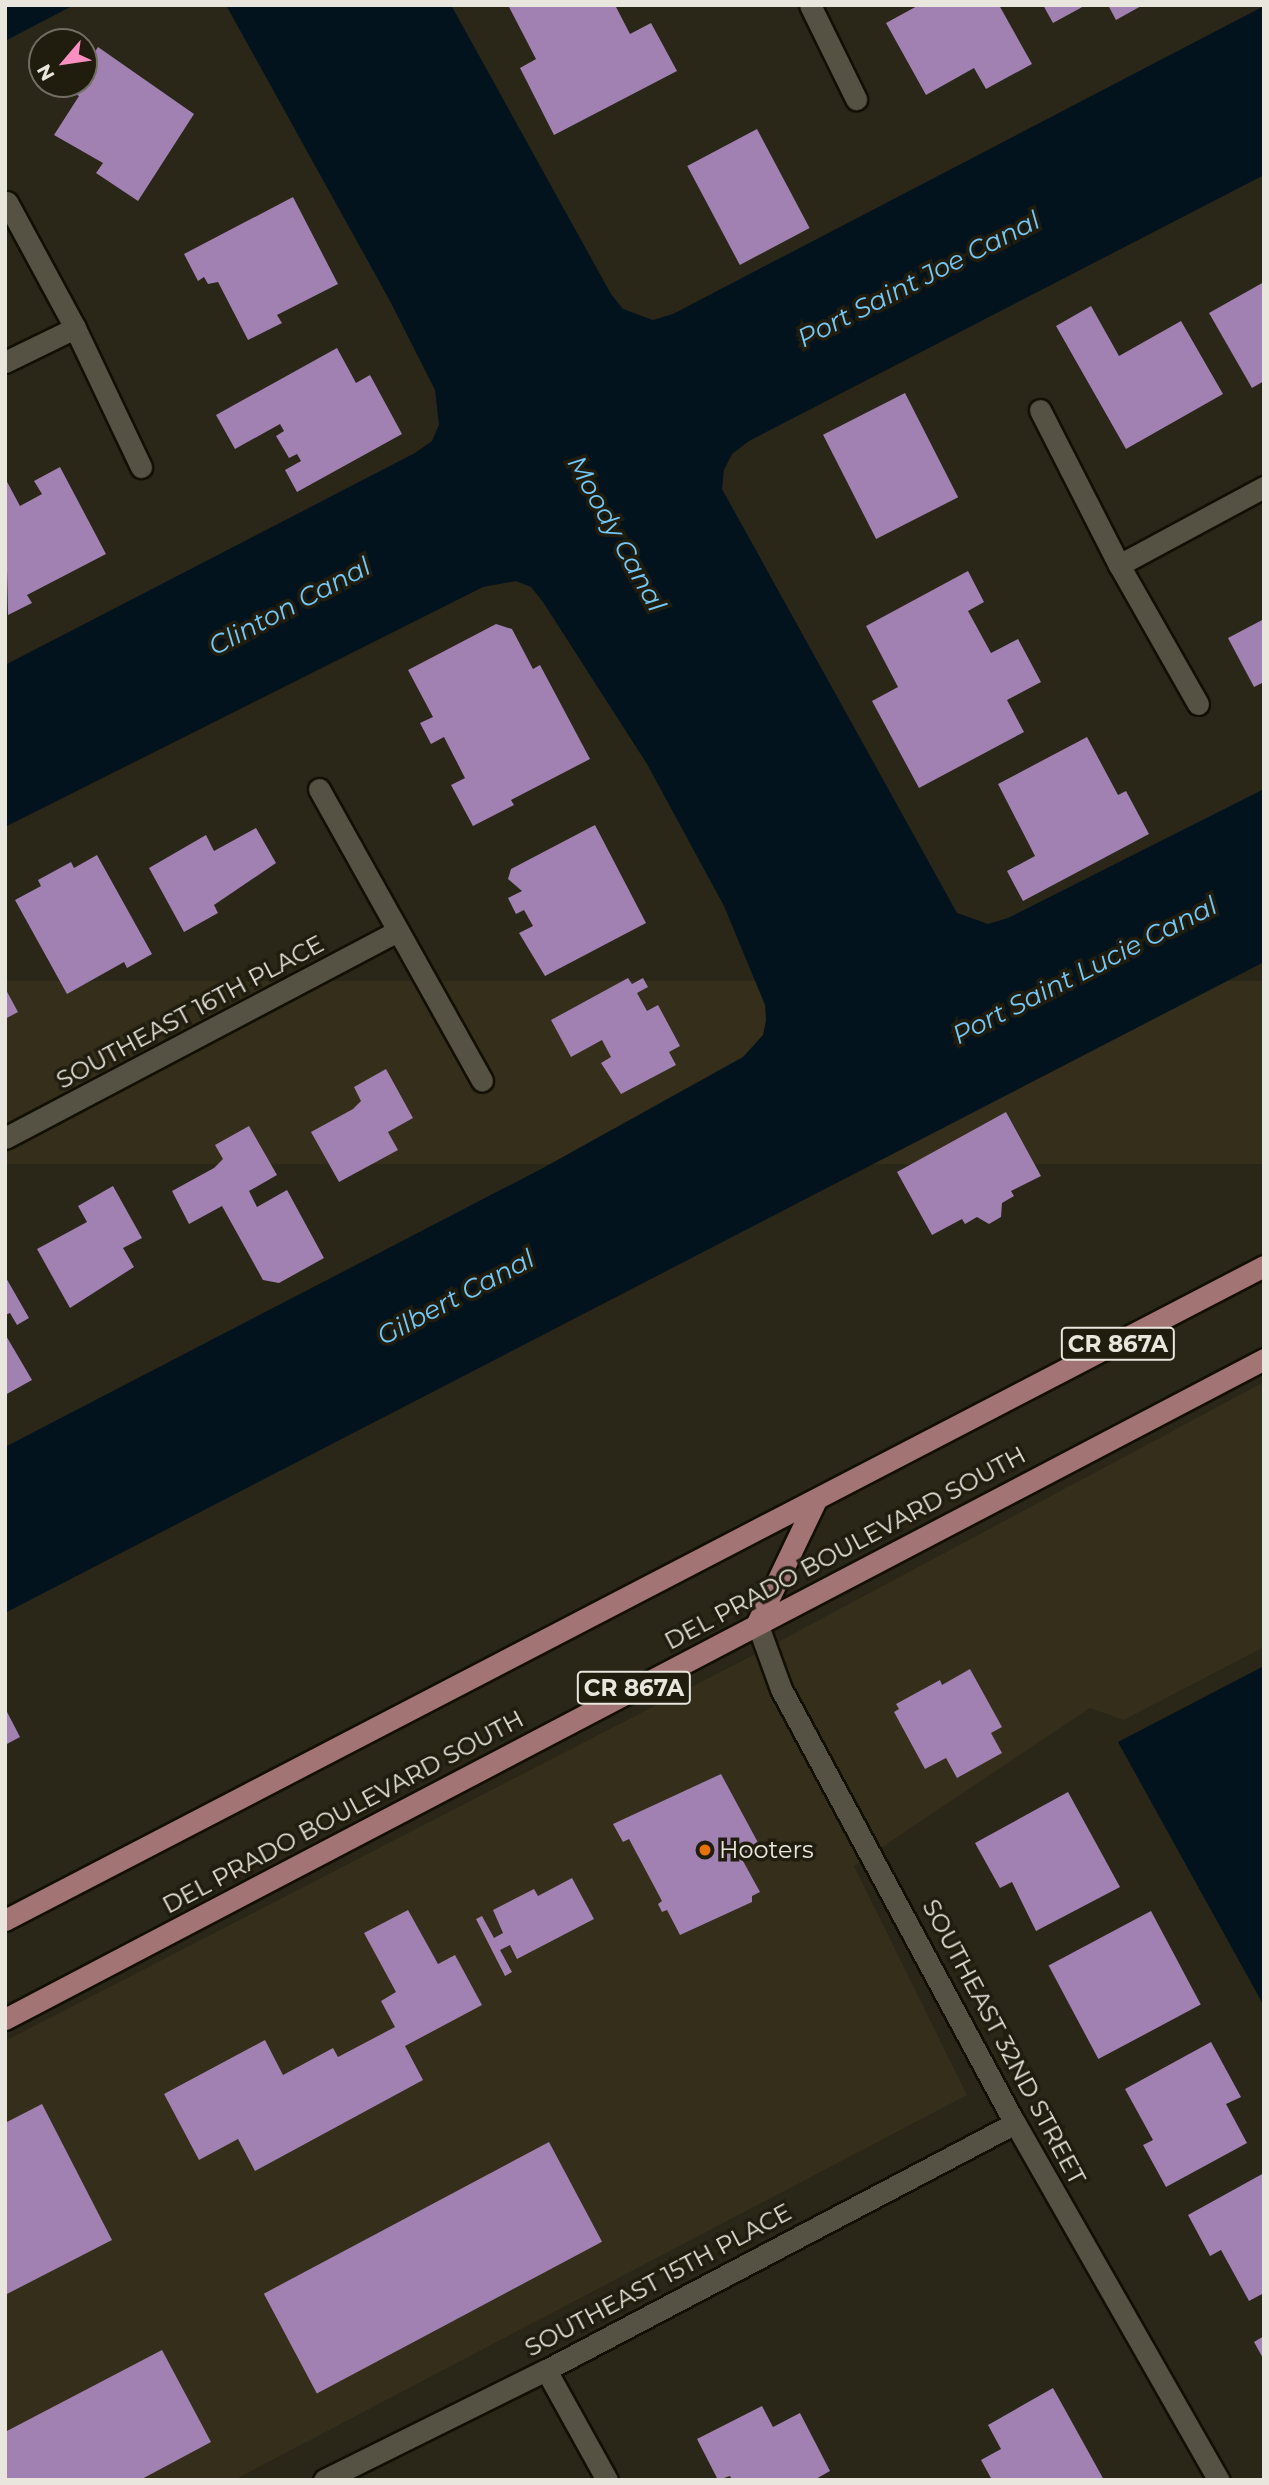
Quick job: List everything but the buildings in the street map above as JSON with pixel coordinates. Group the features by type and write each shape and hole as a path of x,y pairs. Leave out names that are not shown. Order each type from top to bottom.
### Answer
{"main road":[{"name":"CR 867A","path":"5,1920 1264,1266"},
{"name":"DEL PRADO BOULEVARD SOUTH","path":"5,2019 1264,1359"},
{"path":"757,1623 816,1500"}],"street":[{"path":"810,5 856,99"},
{"path":"7,202 75,328 141,467"},
{"path":"5,362 75,328"},
{"path":"1040,410 1119,565 1198,704"},
{"path":"1119,565 1264,487"},
{"path":"319,789 482,1081"},
{"name":"SOUTHEAST 16TH PLACE","path":"5,1138 398,931"},
{"name":"SOUTHEAST 32ND STREET","path":"757,1623 781,1689 1014,2123 1219,2480"},
{"name":"SOUTHEAST 15TH PLACE","path":"324,2480 546,2370 1014,2123"},
{"path":"546,2370 607,2480"}],"shaded area":[{"path":"5,981 1264,981 1264,1164 5,1164"},
{"path":"1264,1382 1264,1647 1124,1720 1090,1708 854,1866 967,2095 234,2480 5,2480 5,2041 765,1649"}],"water":[{"path":"5,5 74,5 28,28 5,41"},
{"path":"226,5 451,5 611,294 623,309 653,320 673,314 1264,6 1264,175 749,441 732,454 724,470 722,489 957,913 988,924 1008,918 1264,789 1264,962 5,1613 5,1447 543,1168 743,1057 763,1035 766,1020 765,1005 724,906 647,764 543,602 531,587 516,581 483,587 5,827 5,665 415,453 432,441 439,425 435,390 390,301"},
{"path":"1264,1666 1264,2006 1118,1742"}],"place":[{"name":"Hooters","path":"705,1850"}],"water label":[{"name":"Port Saint Joe Canal","path":"919,280"},
{"name":"Moody Canal","path":"616,534"},
{"name":"Clinton Canal","path":"290,607"},
{"name":"Port Saint Lucie Canal","path":"1085,971"},
{"name":"Gilbert Canal","path":"456,1298"}]}
